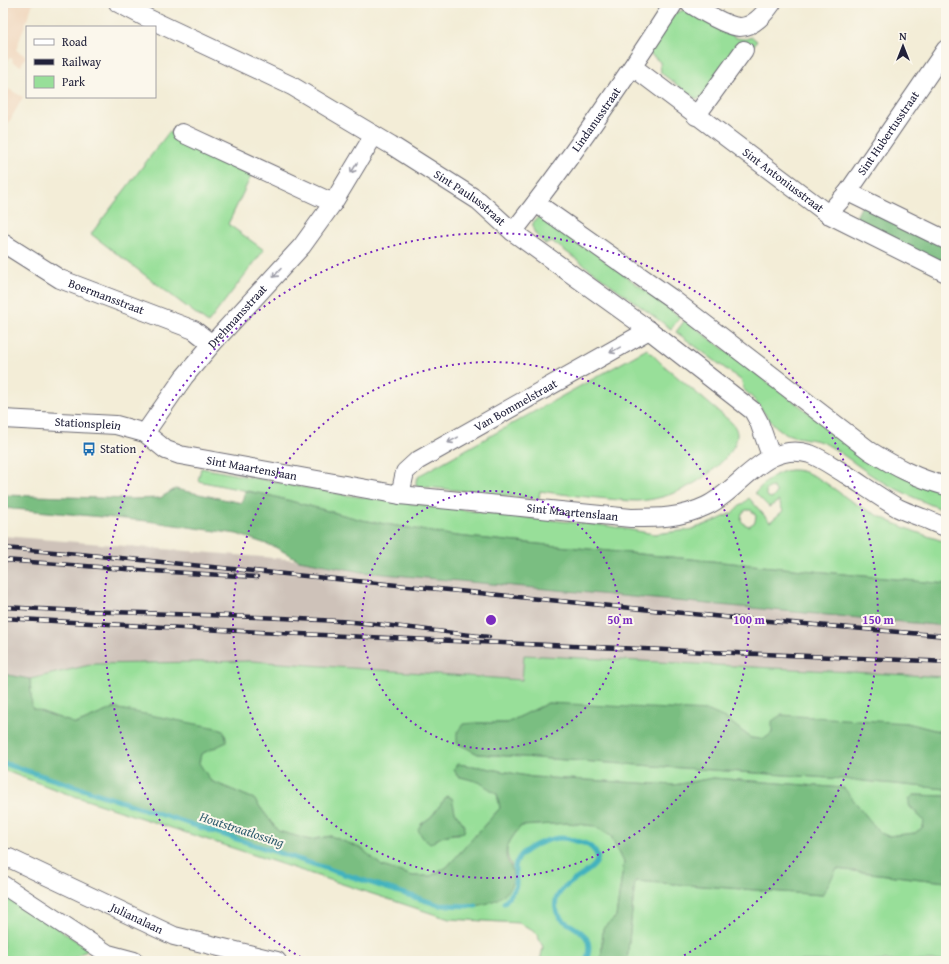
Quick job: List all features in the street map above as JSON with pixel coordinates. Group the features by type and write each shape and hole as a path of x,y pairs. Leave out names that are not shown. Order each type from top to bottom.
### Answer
{"street":[{"name":"Sint Paulusstraat","path":"118,3 141,10 292,86 374,134 479,201 513,232 649,330 753,411 759,422 771,456"},
{"name":"Lindanusstraat","path":"513,232 536,203 633,67 674,3"},
{"path":"689,3 720,21 740,27 754,23 766,12 772,3"},
{"name":"Sint Hubertusstraat","path":"828,214 848,192 946,49"},
{"path":"696,116 744,50"},
{"name":"Sint Antoniusstraat","path":"633,67 696,116 828,214 946,272"},
{"path":"182,132 333,203"},
{"name":"Drehmansstraat","path":"145,433 184,378 212,344 302,246 333,203 374,134"},
{"path":"848,192 946,240"},
{"path":"536,203 671,298 870,451 894,466 923,480 946,486"},
{"name":"Boermansstraat","path":"3,243 60,279 194,330 212,344"},
{"name":"Van Bommelstraat","path":"400,494 405,472 417,461 649,330"},
{"name":"Stationsplein","path":"3,419 116,425 145,433 166,450"},
{"name":"Sint Maartenslaan","path":"166,450 180,455 400,494 631,518 663,518 676,516 706,506 718,499 771,456 786,453 810,454 829,464 899,508 946,527"},
{"name":"Julianalaan","path":"3,860 9,858 174,936 277,961"},
{"path":"3,885 102,958 134,961"}],"shaded area":[{"path":"3,3 33,3 16,50 26,56 21,66 12,62 13,59 9,58 3,70"},
{"path":"3,86 23,97 4,131 3,131"},
{"path":"3,536 299,560 362,572 946,626 946,677 524,655 522,680 252,661 94,664 30,679 3,674"}],"green space":[{"path":"690,10 737,38 745,39 752,37 757,41 749,51 701,98 696,99 661,73 660,62 648,52 675,13"},
{"path":"169,132 254,170 228,224 264,250 208,323 91,234"},
{"path":"862,205 946,247 946,266 854,221"},
{"path":"543,215 548,217 680,317 671,329 553,242 545,244 533,229 534,222 537,218"},
{"path":"685,320 868,457 946,491 946,511 912,497 879,480 826,444 815,440 792,436 782,431 767,417 754,399 743,389 742,381 676,332"},
{"path":"647,349 662,364 731,422 736,430 736,441 730,452 712,471 701,479 677,492 638,501 540,491 539,499 416,486 416,480 420,475"},
{"path":"201,468 346,495 512,516 609,526 654,534 689,530 713,522 732,513 749,498 770,522 783,511 779,501 769,507 755,493 767,481 780,472 791,470 799,471 816,477 856,504 883,518 898,525 946,542 946,584 456,536 362,520 268,495 198,481","holes":["773,487 776,494 772,498 768,497 766,491","746,510 751,510 756,516 755,522 749,526 744,524 741,520 742,513"]},
{"path":"175,489 242,503 245,491 268,495 362,520 456,536 946,584 946,626 362,572 299,560 275,547 237,534 147,521 3,508 3,495 132,499 160,498"},
{"path":"524,655 946,677 946,733 907,723 772,733 764,740 751,738 725,718 548,703 507,723 475,723 457,743 478,754 843,779 946,789 946,796 914,795 909,806 924,821 923,827 915,833 888,836 880,833 843,788 713,778 674,785 532,777 457,764 457,776 480,782 497,794 500,808 447,867 431,876 413,876 382,866 362,849 331,836 310,840 278,831 254,799 211,781 198,763 201,754 226,742 114,708 76,724 31,708 30,679 94,664 252,661 522,680","holes":["447,796 451,798 455,812 465,826 459,834 444,836 430,844 421,824 431,817"]},
{"path":"3,674 30,679 32,708 76,724 114,708 222,729 227,742 201,754 199,763 211,781 254,799 278,831 310,840 331,836 362,849 382,866 413,876 431,876 447,867 500,808 497,794 479,782 457,776 454,769 457,764 532,777 674,785 713,778 844,788 880,833 888,836 915,833 923,827 924,821 909,805 909,799 914,795 946,796 946,882 837,869 822,895 635,881 627,961 601,961 603,928 616,917 624,862 611,836 594,826 568,823 521,826 510,841 507,850 506,855 512,869 513,876 512,883 505,893 494,901 475,906 438,904 3,762"},
{"path":"548,703 709,711 725,718 751,738 764,739 772,733 772,721 781,715 907,723 946,733 946,789 843,779 478,754 457,743 457,733 463,724 507,723"},
{"path":"3,762 438,904 512,866 507,854 507,849 510,841 521,826 568,823 594,826 611,836 624,862 616,917 603,928 601,961 540,961 543,947 535,931 519,923 449,919 65,793 3,770"},
{"path":"447,796 452,798 455,812 465,826 464,832 443,836 430,844 423,838 418,830 421,824 431,817"},
{"path":"836,869 946,882 946,961 627,961 635,881 821,895"},
{"path":"3,890 88,949 70,961 3,961"}],"waterway":[{"name":"Houtstraatlossing","path":"3,763 439,905 476,906"},
{"name":"Houtstraatlossing","path":"504,903 516,885 515,867 517,861 528,849 552,839 559,838 573,840 590,846 596,853 597,860 586,872 568,884 556,899 556,909 559,916 584,934 588,941 589,949 586,961"}],"railway":[{"path":"3,548 79,554 734,618 946,636"},
{"path":"3,560 257,577"},
{"path":"3,607 357,622 489,637"},
{"path":"3,618 357,637 946,662"}],"place":[{"name":"Station","path":"89,449"}]}
